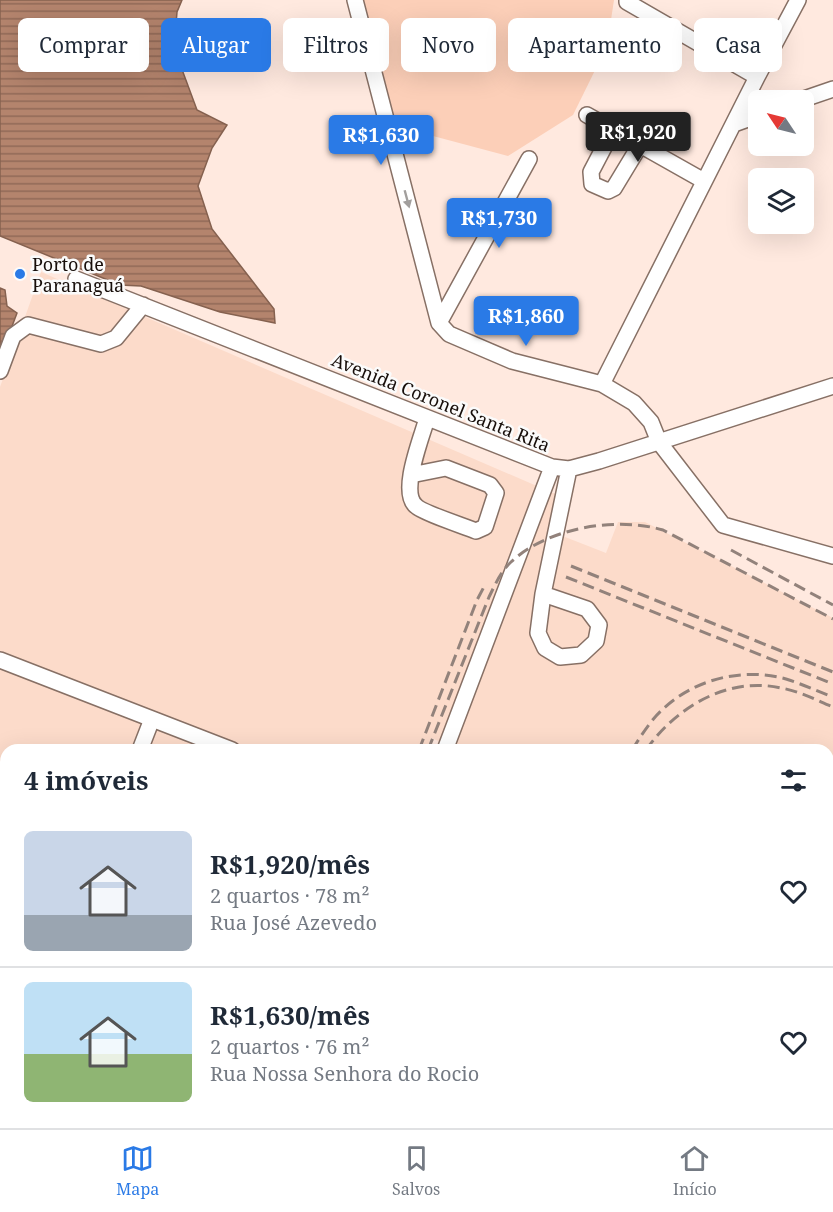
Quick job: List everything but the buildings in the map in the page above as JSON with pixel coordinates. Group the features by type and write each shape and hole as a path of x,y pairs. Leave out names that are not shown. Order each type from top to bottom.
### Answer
{"street":[{"path":"355,0 439,323 449,334 512,361 603,384 634,403 651,422 659,442 723,525 833,556"},
{"path":"603,384 798,0"},
{"path":"627,1 757,77"},
{"path":"814,96 833,89"},
{"path":"587,116 705,181"},
{"path":"734,124 748,119"},
{"path":"613,130 591,172 592,184 608,191 614,188 640,146"},
{"path":"439,323 529,159"},
{"name":"Avenida Coronel Santa Rita","path":"76,279 552,467 569,469 833,386"},
{"path":"0,371 13,336 28,325 101,344 116,338 143,305"},
{"path":"411,475 446,468 490,485 496,493 485,527 476,531 416,507 409,497 411,475 427,418"},
{"path":"447,744 552,467"},
{"path":"543,594 587,609 598,625 596,641 581,655 560,657 544,648 538,633 543,594 569,469"},
{"path":"526,535 554,541"},
{"path":"0,660 217,744"},
{"path":"142,744 152,719"}],"shaded area":[{"path":"0,0 182,0 176,18 161,18 161,72 183,72 197,110 227,125 212,148 198,186 212,229 274,309 275,323 220,312 141,286 120,285 0,236"},
{"path":"359,0 614,0 611,18 508,18 508,72 594,72 573,115 508,156 388,124 376,72 389,72 389,18 363,18"},
{"path":"41,272 560,496 560,535 606,553 618,522 645,522 833,618 833,744 446,744 431,738 428,744 0,744 0,387"},
{"path":"0,288 5,290 7,306 17,313 0,358"}],"railway":[{"path":"430,744 489,597 501,574 526,550 563,533 583,528 624,524 663,530 833,619"},
{"path":"731,550 833,605"},
{"path":"571,566 833,672"},
{"path":"566,577 833,684"},
{"path":"421,744 477,600 486,583"},
{"path":"636,744 654,719 675,699 689,690 720,678 753,674 770,676 786,679 833,697"},
{"path":"650,744 672,720 688,708 705,698 742,687 761,685 788,689 833,707"}],"place":[{"name":"Porto de Paranaguá","path":"20,274"}]}
